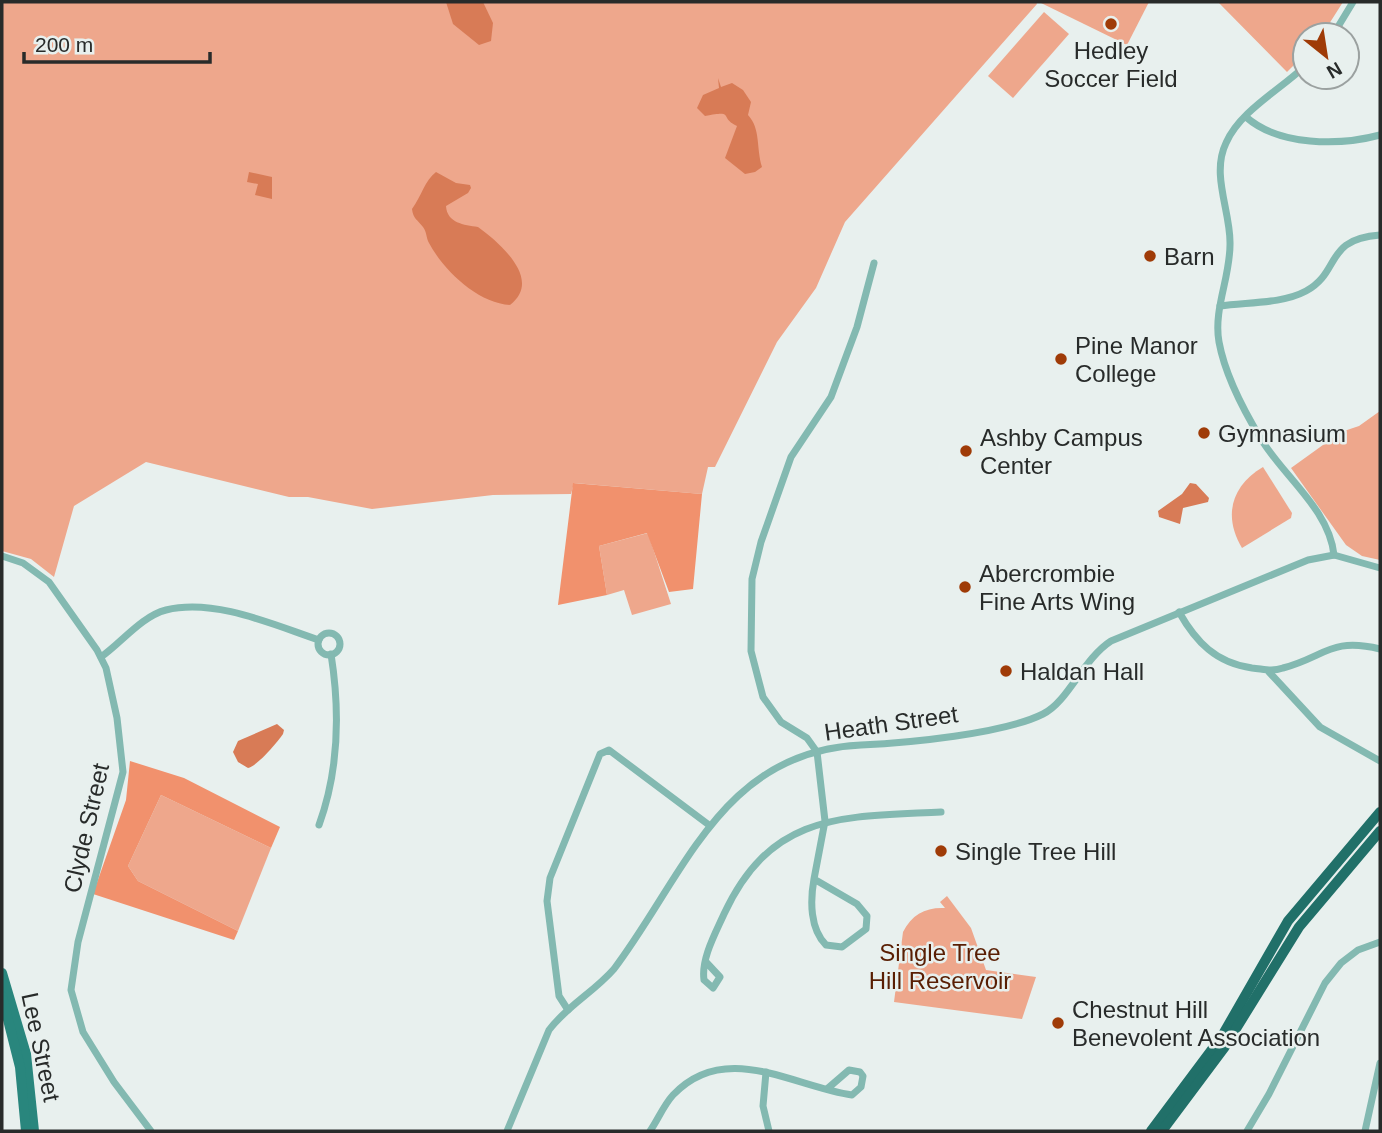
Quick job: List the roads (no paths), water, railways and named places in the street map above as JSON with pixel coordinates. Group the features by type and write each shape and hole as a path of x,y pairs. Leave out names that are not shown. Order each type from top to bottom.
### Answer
{"highway":[{"path":"1151,1131 1209,1055 1288,921 1380,812"},
{"path":"1163,1131 1224,1048 1299,927 1380,831"}],"main road":[{"name":"Lee Street","path":"2,973 26,1055 34,1131"},
{"name":"Lee Street","path":"2,996 20,1068 26,1131"}],"street":[{"path":"1341,21 1353,2"},
{"path":"1291,78 1246,117 1230,135 1219,163 1231,248 1220,306 1219,344 1234,384 1263,442 1319,515 1331,538 1334,555"},
{"path":"1246,117 1261,129 1310,140 1351,141 1380,135"},
{"path":"1220,306 1301,293 1315,284 1336,253 1346,244 1362,237 1380,235"},
{"path":"814,879 857,904 866,914 866,929 842,947 826,945 817,932 812,909 814,879 825,821 817,752 807,738 774,715 763,696 751,651 752,579 790,457 831,397 857,327 874,263"},
{"name":"Heath Street","path":"509,1131 549,1030 568,1010 597,988 621,961 709,825 733,797 751,783 817,752 860,745 895,745 995,727 1044,714 1099,650 1124,634 1298,563 1334,555 1380,568"},
{"name":"Clyde Street","path":"2,556 23,563 49,582 101,657 117,718 124,764 75,956 71,990 75,1012 93,1049 151,1131"},
{"path":"101,657 153,616 177,609 218,611 319,640"},
{"path":"1179,612 1198,641 1210,652 1224,661 1269,672 1286,668 1330,647 1367,646 1380,649"},
{"path":"319,640 327,633 337,636 340,645 331,654"},
{"path":"319,640 320,649 331,654"},
{"path":"320,825 331,788 335,754 337,690 331,654"},
{"path":"1269,672 1320,727 1380,761"},
{"path":"568,1010 559,996 547,901 556,859 607,760 709,825"},
{"path":"706,962 727,909 754,868 785,841 825,821 860,815 941,812"},
{"path":"1259,1131 1249,1128 1325,983 1341,963 1358,950 1380,942"},
{"path":"1365,1131 1380,1063"},
{"path":"650,1131 674,1094 698,1077 734,1068 766,1072 827,1088 852,1094 861,1087 863,1076 849,1070 827,1088"},
{"path":"766,1072 763,1106 769,1131"}],"place":[{"name":"Hedley Soccer Field","path":"1111,24"},
{"name":"Barn","path":"1150,256"},
{"name":"Pine Manor College","path":"1061,359"},
{"name":"Gymnasium","path":"1204,433"},
{"name":"Ashby Campus Center","path":"966,451"},
{"name":"Abercrombie Fine Arts Wing","path":"965,587"},
{"name":"Haldan Hall","path":"1006,671"},
{"name":"Single Tree Hill","path":"941,851"},
{"name":"Chestnut Hill Benevolent Association","path":"1058,1023"}],"park label":[{"name":"Single Tree Hill Reservoir","path":"940,966"}]}
